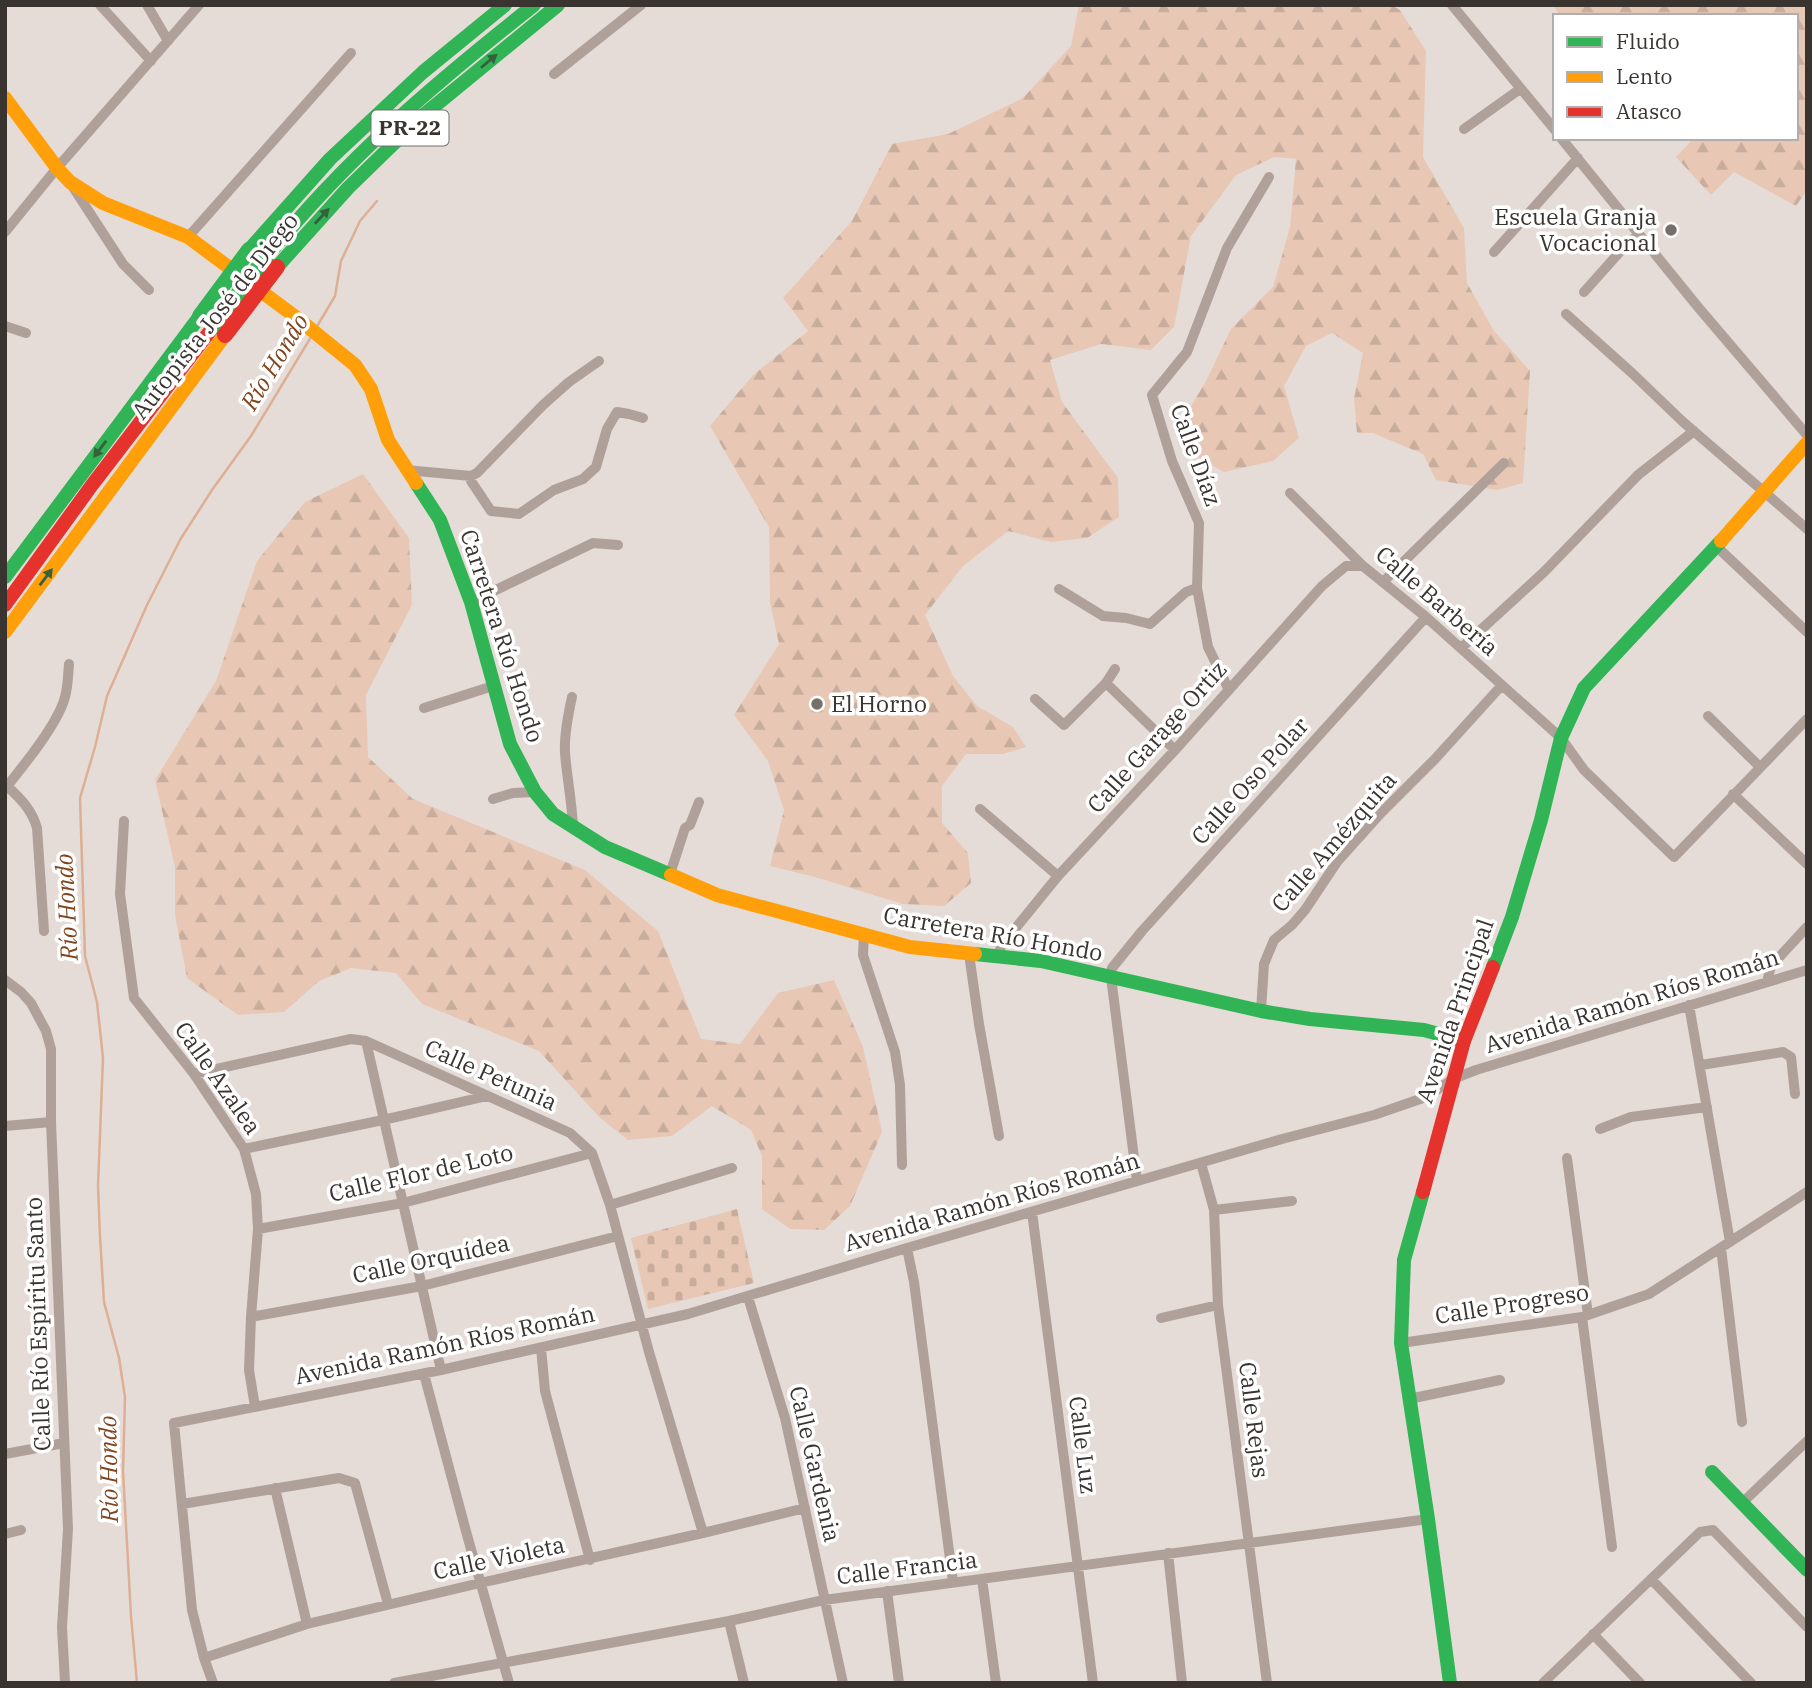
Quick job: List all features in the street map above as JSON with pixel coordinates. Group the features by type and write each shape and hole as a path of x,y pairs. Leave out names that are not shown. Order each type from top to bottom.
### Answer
{"main road":[{"name":"Autopista José de Diego","path":"5,577 249,250 286,207 349,140 423,72 505,5"},
{"path":"271,263 330,184 373,141 425,94 534,5"},
{"name":"Autopista José de Diego","path":"5,632 219,330 271,263 412,126 558,5"},
{"name":"Carretera Río Hondo","path":"5,98 57,169 70,182 103,203 188,237 355,365 371,389 388,440 440,520 471,602 510,744 535,792 553,814 573,827 605,847 717,895 910,947 1041,961 1261,1011 1310,1019 1424,1030 1464,1041"},
{"path":"5,606 92,485 219,330"},
{"name":"Avenida Principal","path":"1450,1683 1429,1519 1401,1343 1404,1260 1453,1079 1464,1041 1512,917 1541,820 1561,738 1584,688 1807,443"},
{"path":"1712,1472 1807,1570"}],"street":[{"path":"100,5 151,61"},
{"path":"147,5 168,41"},
{"path":"5,232 199,5"},
{"path":"554,74 641,5"},
{"path":"1452,5 1553,129"},
{"path":"188,237 351,53"},
{"path":"1464,129 1520,89"},
{"path":"1563,140 1698,307 1807,435"},
{"path":"1494,252 1578,158"},
{"name":"Calle Díaz","path":"1229,690 1208,647 1197,588 1199,523 1172,461 1152,395 1187,352 1227,248 1269,177"},
{"path":"70,182 123,264 149,290"},
{"path":"1584,292 1639,234"},
{"path":"1566,314 1807,529"},
{"path":"5,326 26,333"},
{"path":"406,470 471,476 477,473 543,405 599,361"},
{"path":"471,476 471,481 491,511 519,514 554,490 583,480 596,467 607,429 617,412 643,418"},
{"path":"1461,648 1544,572 1638,475 1694,431"},
{"path":"1383,582 1504,463"},
{"name":"Calle Barbería","path":"1290,493 1363,566 1426,617 1561,738 1584,770 1674,857 1733,794"},
{"path":"471,602 593,543 618,545"},
{"path":"1716,546 1807,632"},
{"name":"Calle Garage Ortiz","path":"998,957 1001,946 1058,876 1322,586 1346,566 1363,566"},
{"path":"1059,589 1103,616 1150,624 1186,592 1197,588"},
{"path":"1798,624 1807,615"},
{"name":"Calle Oso Polar","path":"1111,977 1112,968 1142,931 1426,617"},
{"path":"44,931 37,828 25,803 6,788 56,717 64,700 69,664"},
{"path":"1035,699 1064,725 1115,669"},
{"path":"1105,683 1175,750"},
{"name":"Calle Amézquita","path":"1261,1011 1264,964 1275,940 1293,925 1305,910 1337,862 1502,685"},
{"path":"424,708 493,686"},
{"path":"572,697 565,751 573,827"},
{"path":"1708,716 1760,767"},
{"path":"1807,719 1733,794 1807,864"},
{"path":"493,799 513,793 535,792"},
{"path":"670,874 685,828 690,825 699,802"},
{"path":"980,809 1058,876"},
{"name":"Calle Azalea","path":"124,821 120,894 134,998 194,1074 244,1149 256,1194 258,1229 249,1370 255,1407"},
{"path":"1767,982 1771,966 1807,927"},
{"path":"864,934 863,955 895,1052 900,1086 902,1164"},
{"path":"969,954 999,1136"},
{"name":"Avenida Ramón Ríos Román","path":"182,1504 175,1427 255,1407 424,1374 688,1314 1404,1105 1426,1097 1453,1079 1476,1070 1807,971"},
{"path":"1111,977 1137,1181"},
{"name":"Calle Río Espíritu Santo","path":"5,980 31,1003 46,1031 51,1049 51,1122 68,1529 62,1627 65,1683"},
{"path":"1689,1006 1701,1065 1725,1245 1742,1422"},
{"name":"Calle Petunia","path":"194,1074 351,1039 366,1041 570,1133 592,1153"},
{"path":"366,1041 441,1370"},
{"path":"1701,1065 1783,1052 1791,1057 1795,1094"},
{"path":"244,1149 487,1096"},
{"path":"1600,1129 1631,1117 1707,1107"},
{"path":"5,1126 51,1122"},
{"path":"592,1153 610,1205 703,1534"},
{"name":"Calle Flor de Loto","path":"258,1229 403,1203 592,1153"},
{"path":"1567,1158 1612,1547"},
{"name":"Calle Rejas","path":"1200,1163 1214,1210 1218,1305 1267,1683"},
{"path":"610,1205 732,1168"},
{"name":"Calle Progreso","path":"1401,1343 1585,1316 1649,1294 1807,1192"},
{"path":"1214,1210 1292,1201"},
{"name":"Calle Luz","path":"1032,1212 1093,1683"},
{"name":"Calle Orquídea","path":"251,1317 422,1286 618,1236"},
{"path":"907,1248 914,1282 953,1582"},
{"name":"Calle Gardenia","path":"748,1297 785,1418 843,1683"},
{"path":"1161,1318 1218,1305"},
{"path":"541,1348 545,1391 590,1559"},
{"path":"424,1374 509,1683"},
{"path":"1409,1399 1500,1380"},
{"path":"1742,1503 1807,1441"},
{"path":"5,1454 64,1443"},
{"path":"213,1683 192,1611 182,1504 339,1478 355,1483 388,1604"},
{"path":"275,1489 307,1624"},
{"name":"Calle Violeta","path":"204,1658 307,1624 703,1534 805,1508"},
{"name":"Calle Francia","path":"394,1683 729,1621 824,1600 1429,1519"},
{"path":"5,1534 21,1530"},
{"path":"1543,1683 1700,1532 1713,1530 1807,1627"},
{"path":"1168,1553 1182,1683"},
{"path":"982,1579 996,1683"},
{"path":"1650,1579 1751,1683"},
{"path":"887,1591 899,1683"},
{"path":"729,1621 744,1683"},
{"path":"1593,1634 1640,1683"}],"green space":[{"path":"1079,5 1391,5 1400,10 1426,51 1423,157 1464,228 1467,283 1494,331 1530,371 1523,483 1497,490 1436,480 1423,454 1373,433 1357,433 1354,399 1363,353 1332,333 1306,346 1284,386 1299,438 1273,461 1224,472 1192,454 1190,408 1231,329 1273,287 1290,227 1296,159 1274,157 1236,175 1191,236 1174,327 1151,350 1101,344 1050,360 1062,402 1118,478 1119,517 1087,538 1050,542 1008,531 963,566 925,615 953,676 977,706 1013,727 1026,747 1003,754 966,754 942,786 942,823 968,853 971,883 944,906 903,904 770,866 784,810 768,761 734,715 779,644 770,603 769,527 710,426 753,375 808,331 783,298 852,221 892,144 948,134 1023,98 1071,46"},
{"path":"1553,5 1807,5 1807,190 1796,206 1734,172 1711,195 1676,157 1692,140 1798,140 1798,14 1559,14"},
{"path":"363,474 409,538 412,605 366,695 368,757 413,799 585,870 658,931 701,1039 740,1044 778,993 834,980 863,1047 882,1132 850,1206 824,1230 790,1229 762,1209 762,1156 751,1130 712,1106 672,1136 628,1140 599,1117 539,1051 422,1004 396,973 351,968 319,981 284,1012 238,1015 187,978 175,915 175,867 155,780 216,681 257,561 305,502"},
{"path":"737,1209 754,1283 648,1309 631,1238"}],"waterway":[{"name":"Río Hondo","path":"316,328 335,296 341,261 360,221 377,201"},
{"name":"Río Hondo","path":"137,1683 123,1471 125,1397 119,1358 104,1302 98,1186 103,1058 97,1002 85,956 80,798 107,696 147,605 180,540 251,436 311,337"}],"traffic: fast":[{"path":"249,250 330,159 423,72 505,5"},
{"path":"265,259 327,188 392,124 534,5"},
{"path":"277,267 348,188 420,118 558,5"},
{"path":"200,316 249,250"},
{"path":"214,326 265,259"},
{"path":"5,577 200,316"},
{"path":"416,483 440,520 471,602 510,744 535,792 553,814 605,847 671,875"},
{"path":"1493,967 1512,917 1541,820 1561,738 1584,688 1721,541"},
{"path":"975,954 1041,961 1261,1011 1310,1019 1424,1030 1464,1041"},
{"path":"1423,1192 1404,1260 1401,1343 1450,1683"},
{"path":"1712,1472 1807,1570"}],"traffic: slow":[{"path":"5,98 70,182 103,203 188,237 355,365 371,389 388,440 416,483"},
{"path":"5,632 225,335"},
{"path":"1721,541 1807,443"},
{"path":"671,875 717,895 910,947 975,954"}],"traffic: jam":[{"path":"225,335 277,267"},
{"path":"5,605 92,485 214,326"},
{"path":"1423,1192 1464,1041 1493,967"}],"place":[{"name":"Escuela Granja Vocacional","path":"1671,230"},
{"name":"El Horno","path":"817,704"}]}
